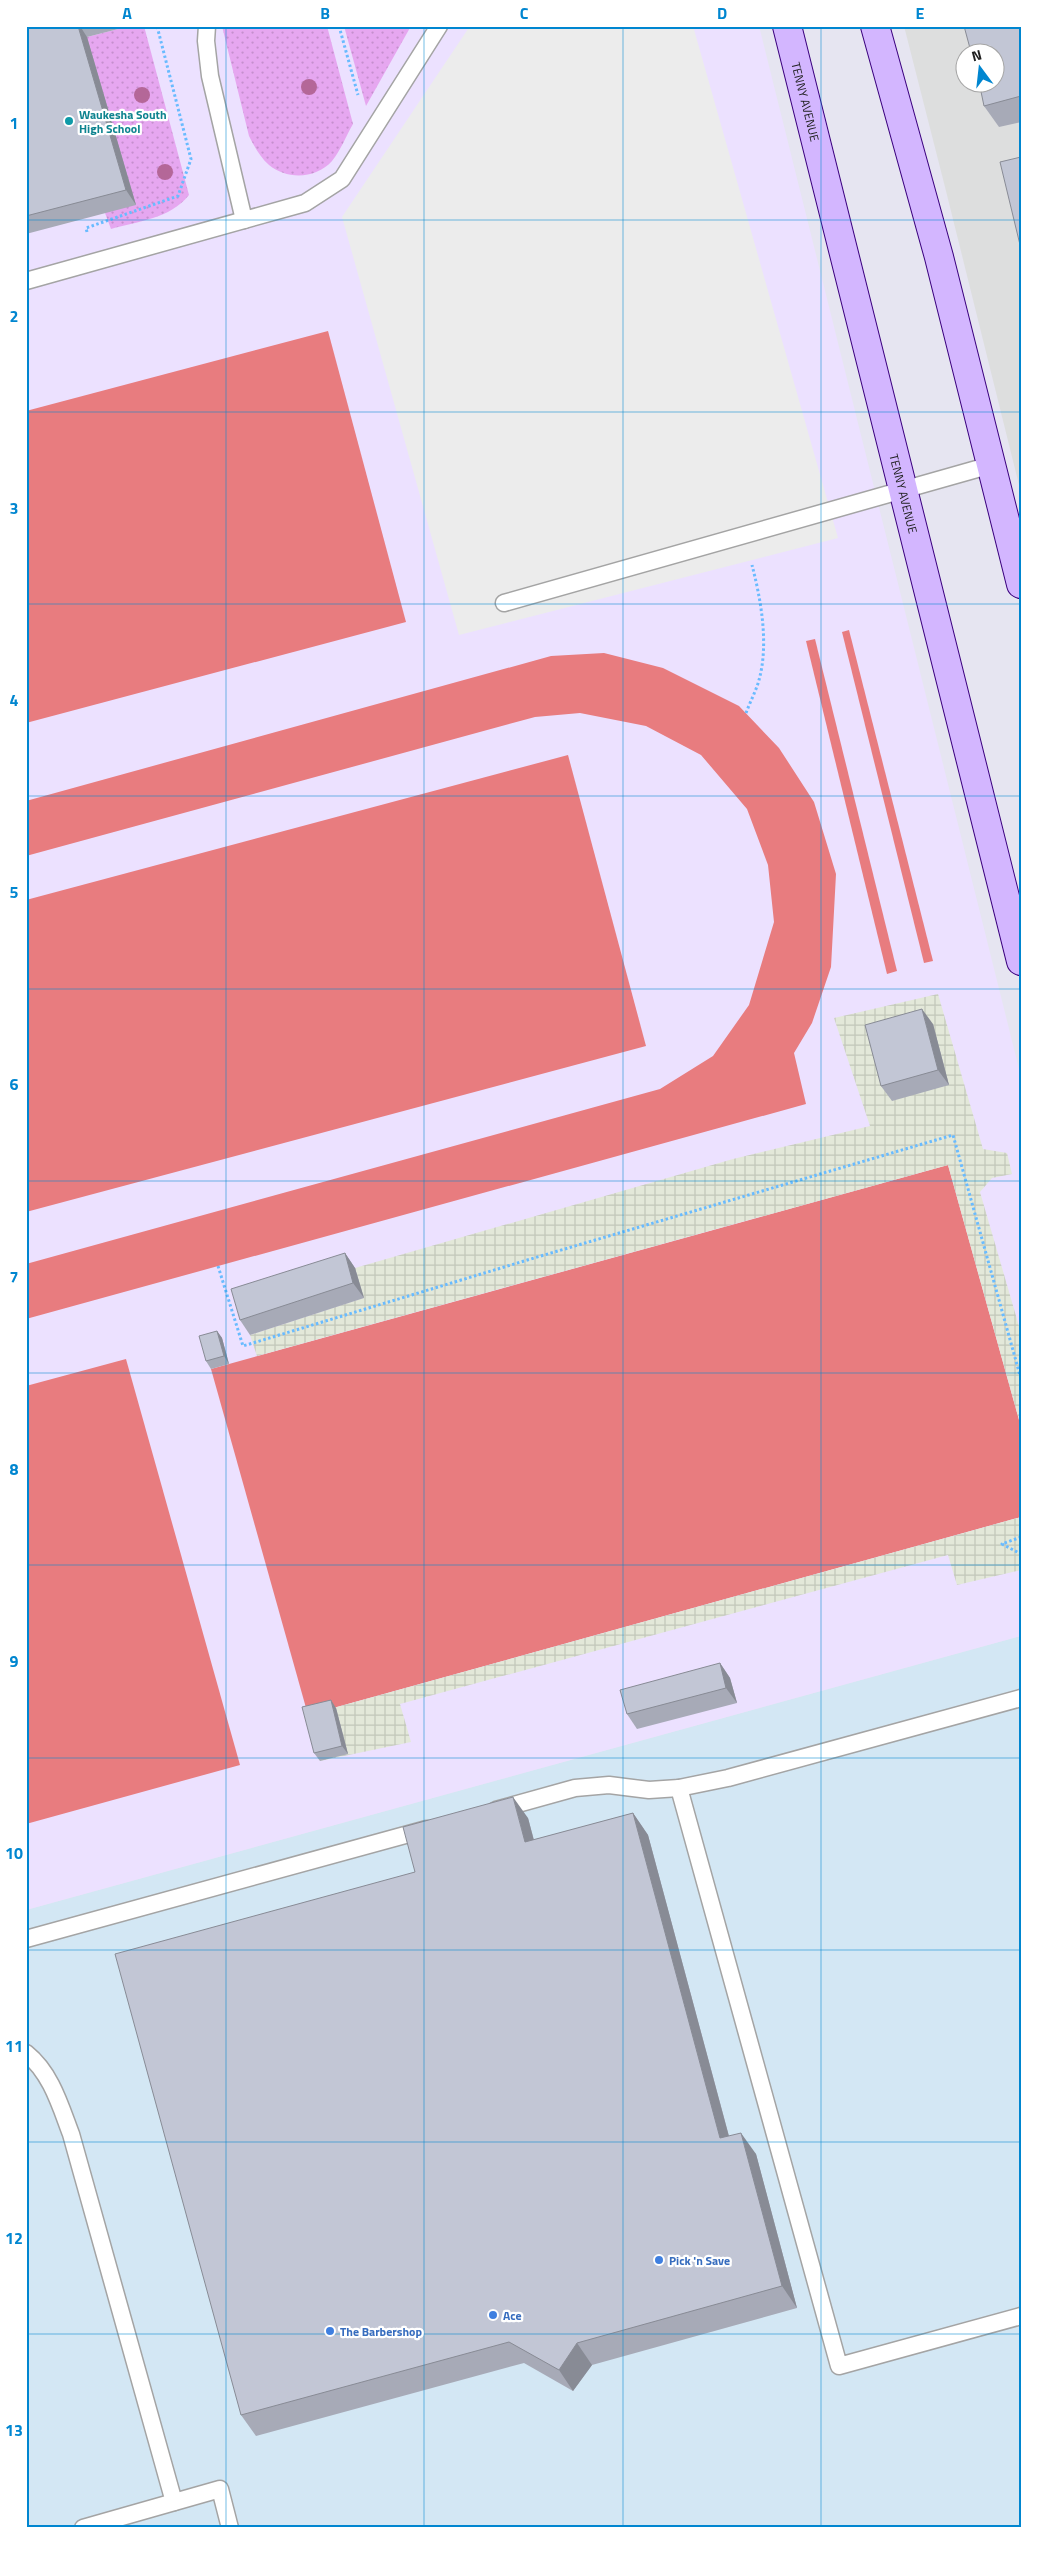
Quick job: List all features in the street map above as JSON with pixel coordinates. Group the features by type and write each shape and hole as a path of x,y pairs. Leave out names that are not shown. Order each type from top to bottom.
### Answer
{"street":[{"name":"TENNY AVENUE","path":"787,26 1021,961"},
{"path":"875,26 939,257 1021,584"}],"lane":[{"path":"207,26 210,76 244,220"},
{"path":"26,281 305,203 323,194 342,179 439,26"},
{"path":"504,603 991,465"},
{"path":"480,1814 575,1788 609,1784 649,1790 679,1788 728,1778 1021,1698"},
{"path":"679,1788 839,2366 1021,2316"},
{"path":"26,1938 441,1825"},
{"path":"26,2053 37,2062 54,2088 71,2134 174,2502"},
{"path":"83,2528 220,2489 230,2528"}],"path":[{"path":"96,262 86,228 178,196 190,159 157,26"},
{"path":"339,26 370,136"},
{"path":"744,535 757,585 763,639 760,680 746,713"},
{"path":"218,1266 243,1346 953,1135 1021,1379"},
{"path":"1021,1537 1002,1544 1021,1554"}],"shaded area":[{"name":"Waukesha South High School","path":"26,26 759,26 1021,1077 1021,1636 26,1910"},
{"path":"130,26 144,26 189,195 173,209 163,214 111,229 105,213 87,37"},
{"path":"222,26 327,26 353,124 338,152 325,167 310,174 293,175 276,170 260,155 249,136"},
{"path":"344,26 411,26 366,106"},
{"path":"470,26 693,26 838,538 459,635 342,217"},
{"path":"904,26 1021,26 1021,493 945,187"},
{"path":"328,331 406,622 26,723 26,411"},
{"path":"849,630 933,961 924,963 842,632"},
{"path":"815,639 897,971 887,974 806,641"},
{"path":"604,653 663,668 739,706 779,748 814,802 836,874 831,967 812,1023 794,1053 806,1104 26,1319 26,1264 660,1089 713,1056 749,1005 774,922 768,865 747,809 701,755 646,726 580,713 535,717 26,856 26,801 551,656"},
{"path":"568,755 646,1046 26,1212 26,900"},
{"path":"938,994 983,1149 1007,1153 1012,1174 992,1178 980,1192 1021,1333 1021,1427 948,1165 257,1356 250,1335 363,1298 355,1268 733,1159 870,1126 834,1018"},
{"path":"948,1165 1021,1427 1021,1517 308,1715 211,1369"},
{"path":"126,1359 240,1765 26,1824 26,1386"},
{"path":"1021,1517 1021,1570 957,1585 948,1555 400,1704 411,1742 320,1761 308,1715"},
{"path":"1021,1636 1021,2528 26,2528 26,1910"}],"building":[{"name":"Waukesha South High School","path":"26,26 78,26 126,190 26,216"},
{"path":"964,26 1021,26 1021,96 984,106 981,92 1004,92 1004,42 968,42"},
{"path":"1021,157 1021,249 1000,162"},
{"path":"922,1009 938,1070 881,1086 865,1025"},
{"path":"345,1253 353,1283 240,1320 231,1289"},
{"path":"217,1331 224,1356 206,1361 199,1336"},
{"path":"720,1663 726,1688 627,1714 620,1690"},
{"path":"331,1700 342,1746 314,1753 302,1707"},
{"path":"513,1797 525,1842 633,1813 720,2138 741,2133 782,2286 577,2343 559,2370 509,2342 241,2415 115,1954 415,1872 403,1827"}],"place":[{"name":"Waukesha South High School","path":"69,121"},
{"name":"Pick 'n Save","path":"659,2260"},
{"name":"Ace","path":"493,2315"},
{"name":"The Barbershop","path":"330,2331"}]}
